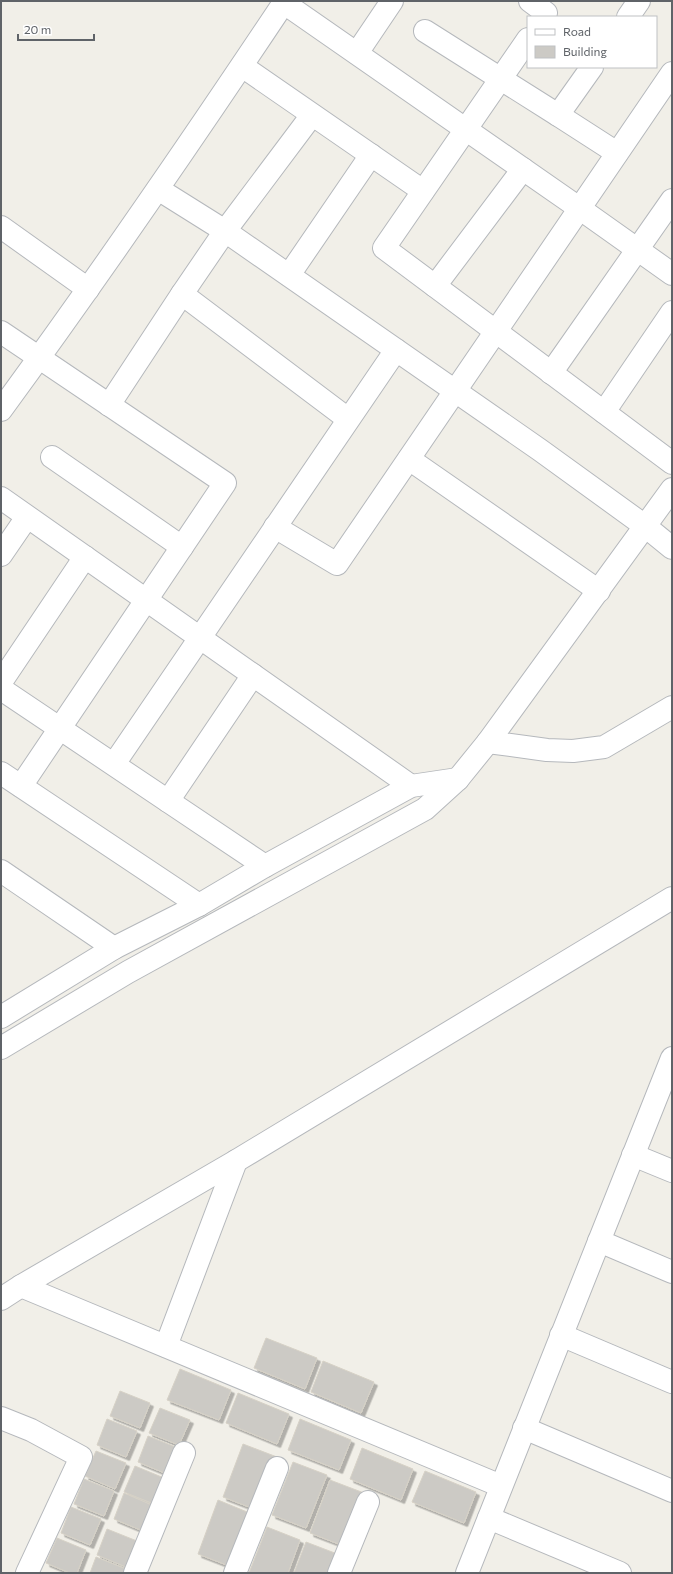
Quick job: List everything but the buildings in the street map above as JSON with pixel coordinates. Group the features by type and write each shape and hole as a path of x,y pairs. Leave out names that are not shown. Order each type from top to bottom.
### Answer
{"street":[{"path":"357,53 392,1"},
{"path":"629,16 639,1"},
{"path":"1,410 158,189 284,2 672,274"},
{"path":"425,31 617,153"},
{"path":"527,40 384,248 672,463"},
{"path":"242,66 423,191"},
{"path":"558,115 591,68"},
{"path":"275,527 337,564 672,73"},
{"path":"109,405 225,231 312,115"},
{"path":"289,275 371,156"},
{"path":"435,286 523,169"},
{"path":"158,189 225,231 455,390 645,526 672,548"},
{"path":"551,373 672,200"},
{"path":"1,227 88,289"},
{"path":"182,294 348,419"},
{"path":"604,412 672,312"},
{"path":"1,332 225,483 21,786"},
{"path":"114,764 396,350"},
{"path":"52,457 182,547"},
{"path":"409,459 598,591"},
{"path":"1,1048 128,972 425,809 458,779 488,742 672,490"},
{"path":"1,498 411,786"},
{"path":"1,555 27,517"},
{"path":"1,682 85,557"},
{"path":"168,801 253,675"},
{"path":"1,689 265,866"},
{"path":"488,742 548,750 573,751 604,747 672,707"},
{"path":"1,773 199,905"},
{"path":"1,1017 114,948 199,905 265,866 411,786 458,779"},
{"path":"1,871 114,948"},
{"path":"1,1299 236,1161 672,898"},
{"path":"467,1573 672,1058"},
{"path":"633,1155 672,1171"},
{"path":"166,1346 236,1161"},
{"path":"599,1241 672,1272"},
{"path":"21,1286 501,1486"},
{"path":"561,1335 672,1382"},
{"path":"1,1418 31,1430 81,1457 27,1573"},
{"path":"524,1428 672,1491"},
{"path":"135,1573 184,1453"},
{"path":"235,1573 277,1468"},
{"path":"339,1573 368,1502"},
{"path":"489,1518 620,1573"}]}
